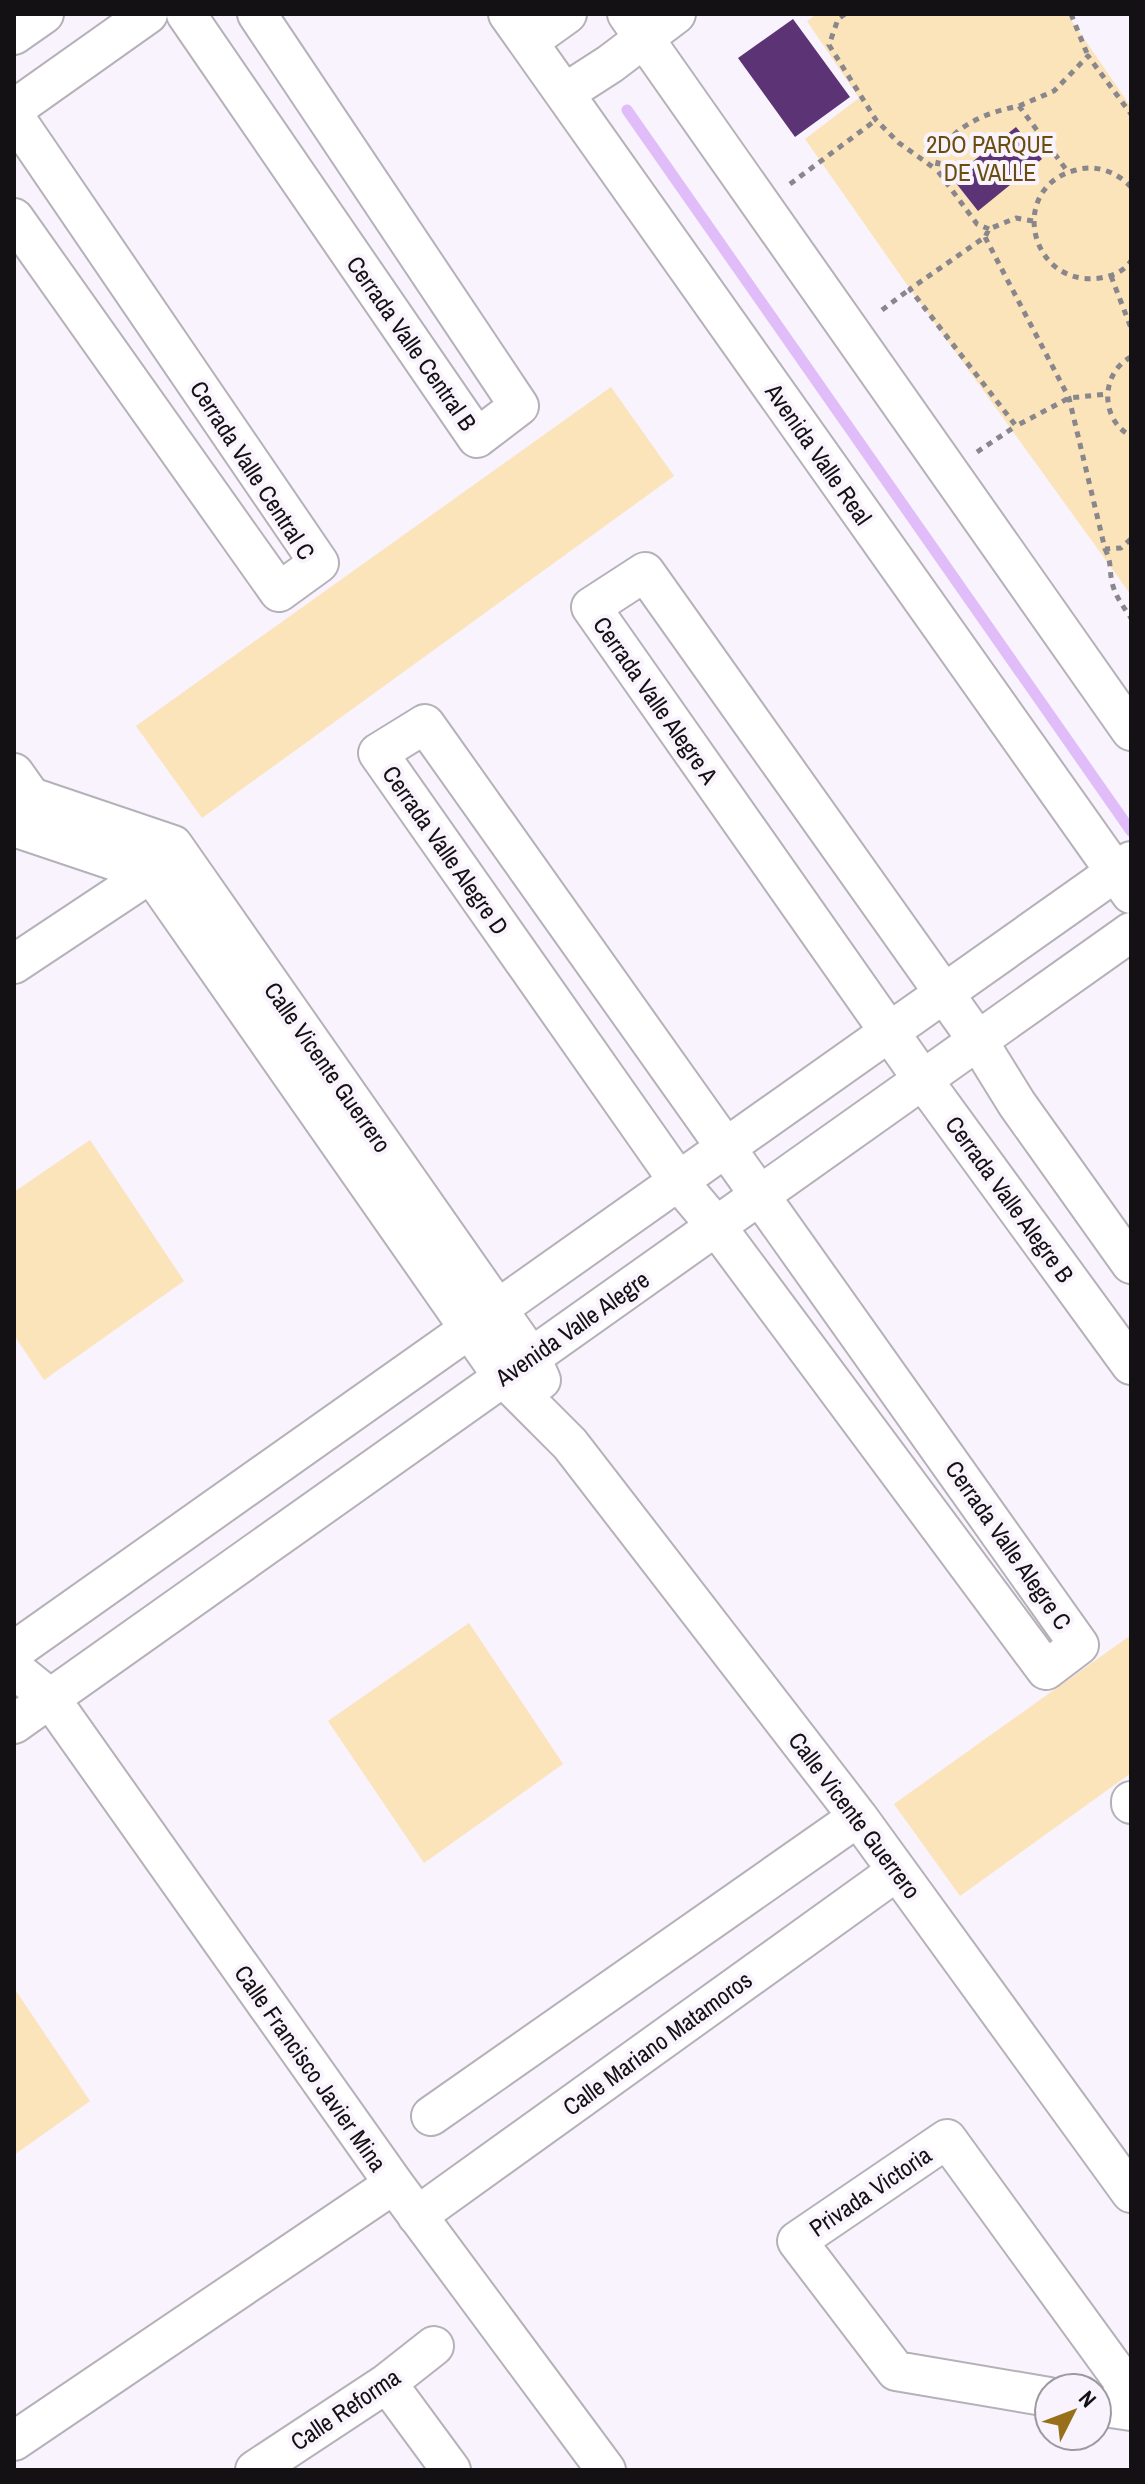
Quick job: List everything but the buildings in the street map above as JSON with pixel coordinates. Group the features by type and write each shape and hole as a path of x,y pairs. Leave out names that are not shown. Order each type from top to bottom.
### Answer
{"street":[{"path":"14,35 44,14"},
{"path":"14,109 148,14"},
{"name":"Cerrada Valle Central B","path":"186,14 477,438 519,406 257,14"},
{"path":"518,28 567,14"},
{"path":"565,93 610,64 635,25 676,14"},
{"path":"635,25 1131,731"},
{"name":"Avenida Valle Real","path":"518,28 1125,876"},
{"name":"Cerrada Valle Central C","path":"14,116 319,563 279,592 14,218"},
{"name":"Cerrada Valle Alegre A","path":"891,1032 591,607 645,572 944,995"},
{"name":"Cerrada Valle Alegre D","path":"679,1182 378,753 425,724 726,1149"},
{"name":"Calle Vicente Guerrero","path":"14,773 31,797 173,845 483,1320"},
{"path":"14,827 151,873"},
{"path":"14,964 151,873"},
{"name":"Calle Vicente Guerrero","path":"151,873 483,1320 570,1444 858,1817 1131,2193"},
{"path":"14,1651 944,995 1125,876"},
{"name":"Avenida Valle Alegre","path":"14,1724 1131,932"},
{"path":"944,995 1131,1264"},
{"name":"Cerrada Valle Alegre B","path":"891,1032 1131,1365"},
{"name":"Cerrada Valle Alegre C","path":"679,1182 716,1226 1046,1670 1079,1645 761,1194 726,1149"},
{"name":"Calle Francisco Javier Mina","path":"14,1669 50,1698 417,2216 606,2470"},
{"path":"431,2116 858,1817"},
{"name":"Calle Mariano Matamoros","path":"417,2216 897,1871"},
{"name":"Privada Victoria","path":"1033,2394 896,2371 797,2241 947,2139 1131,2392"},
{"path":"14,2441 394,2184"},
{"name":"Calle Reforma","path":"255,2470 387,2383 434,2346"},
{"path":"387,2383 451,2470"}],"path":[{"path":"845,14 838,19 829,45 876,120 899,143 937,170 977,224 989,229"},
{"path":"1071,14 1088,56 1131,114"},
{"path":"937,170 941,153 957,131 993,111 1019,106 1054,91 1088,56"},
{"path":"1019,106 1068,172"},
{"path":"761,206 876,120"},
{"path":"1131,187 1113,173 1098,168 1068,172 1050,183 1038,200 1033,221 1039,248 1057,270 1084,280 1111,276 1131,261"},
{"path":"1033,221 1016,218 989,229 985,237 962,250 910,289 1016,426 1069,398 1107,394"},
{"path":"985,237 1069,398 1105,549 1112,564 1110,576 1116,597 1131,618"},
{"path":"1119,272 1131,272"},
{"path":"1111,276 1131,328"},
{"path":"1131,357 1123,361 1111,376 1107,394 1115,422 1131,436"},
{"path":"1105,549 1121,548 1131,539"}],"green space":[{"name":"2DO PARQUE DE VALLE","path":"817,14 1067,14 1131,107 1131,595 805,139 859,98 807,21"},
{"path":"611,387 674,476 202,818 136,726"},
{"path":"90,1140 184,1281 44,1380 14,1335 14,1192"},
{"path":"469,1623 563,1764 424,1863 328,1721"},
{"path":"1131,1635 1131,1773 960,1896 894,1804"},
{"path":"14,1988 90,2101 14,2155"}],"waterway":[{"path":"627,110 1131,831"}]}
